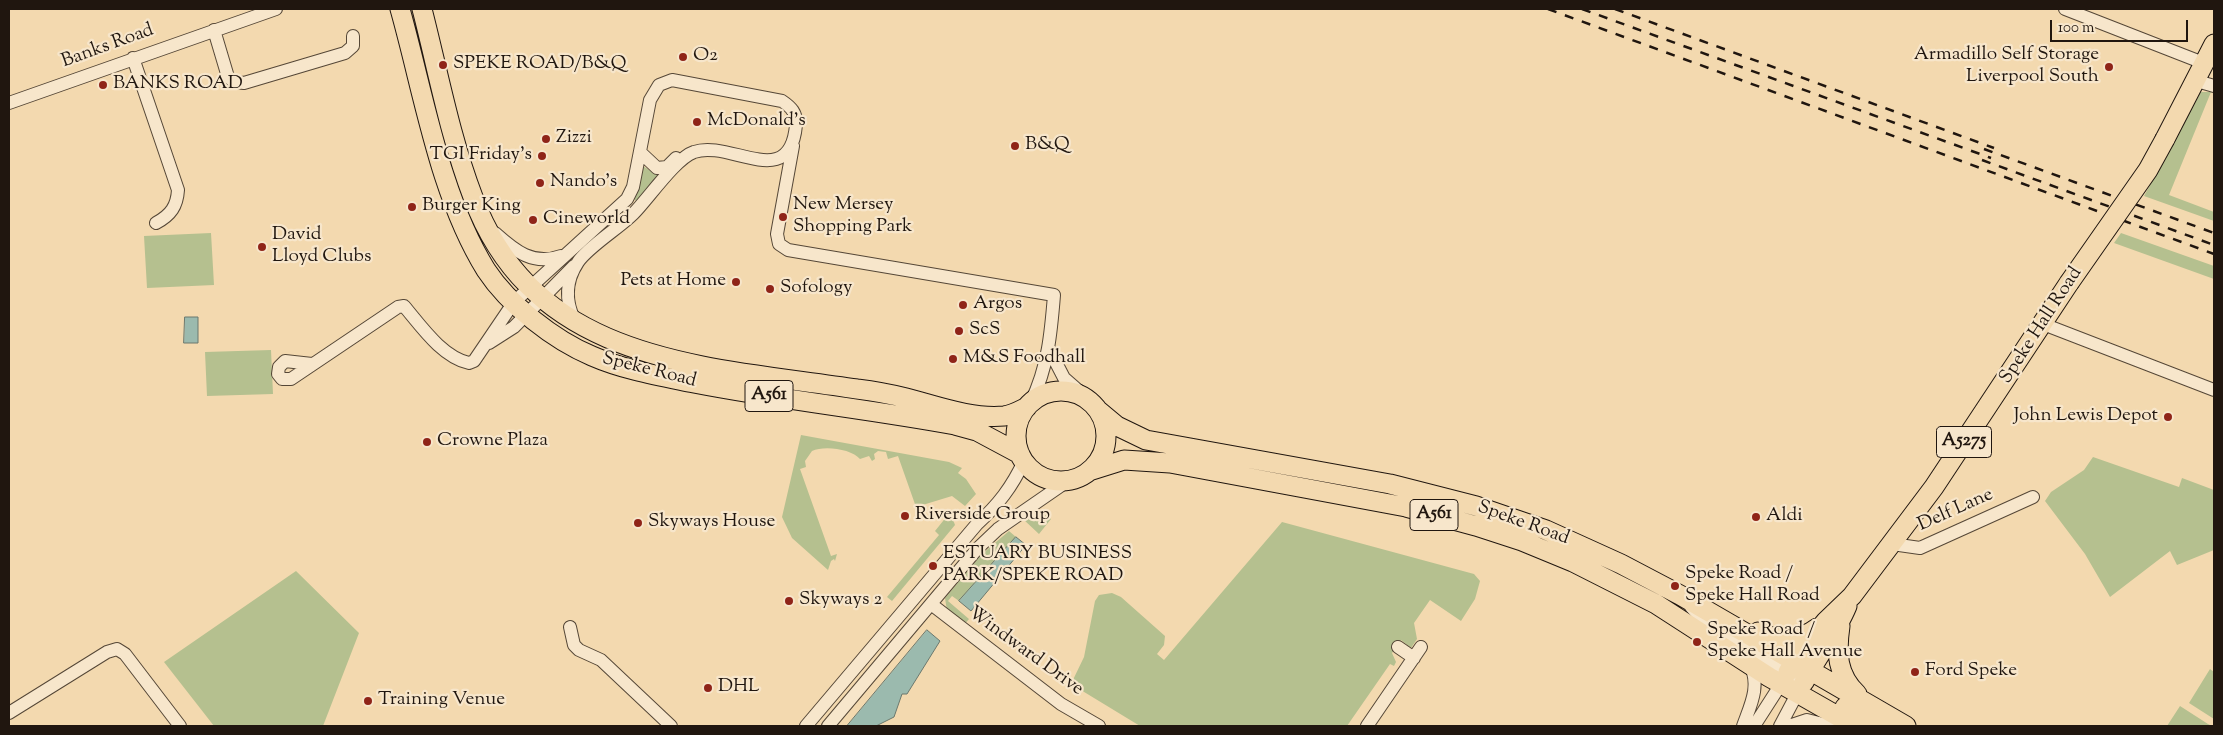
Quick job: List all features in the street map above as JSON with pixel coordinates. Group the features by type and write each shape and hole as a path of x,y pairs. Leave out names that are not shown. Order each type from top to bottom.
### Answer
{"highway":[{"name":"Speke Road","path":"422,9 458,149 473,198 497,248 535,292 575,323 624,346 664,358 878,392 973,414 1004,416 1029,404"},
{"name":"Speke Road","path":"400,10 439,154 462,223 487,271 524,317 591,356 632,370 730,390 955,425 977,431 1022,457"},
{"name":"Speke Hall Road","path":"1795,678 1833,622 1939,480 2069,283 2148,170 2165,139 2206,83 2206,64 2214,44"},
{"name":"A561","path":"1029,404 1044,394 1059,390 1074,392 1094,405"},
{"path":"1022,457 1017,429 1029,404"},
{"name":"Speke Road","path":"1094,405 1117,426 1152,441 1417,490 1476,506 1546,530 1621,564 1680,595 1795,678"},
{"path":"1090,471 1099,461 1105,450 1107,436 1105,423 1094,405"},
{"name":"A561","path":"1022,457 1032,470 1043,477 1069,480 1090,471"},
{"name":"Speke Road","path":"1090,471 1124,460 1150,460 1412,509 1495,532 1573,562 1656,604 1750,665 1795,678"},
{"path":"1412,509 1417,490"},
{"name":"A5275","path":"1680,595 1719,610 1759,632 1780,639 1802,636 1833,622"},
{"path":"1833,622 1839,668 1852,689 1865,702"},
{"path":"1795,678 1879,726"},
{"name":"A561","path":"1795,678 1865,702 1906,726"},
{"name":"A561","path":"1795,678 1855,726"}],"street":[{"name":"Banks Road","path":"9,102 276,9"},
{"path":"2065,9 2206,64"},
{"path":"214,30 228,77 235,82 244,83 345,53 353,46 353,36"},
{"path":"133,58 178,190 177,202 173,210 166,218 156,223"},
{"path":"312,364 398,308 404,306 430,335 463,361 474,361 485,345 524,317 535,292 566,255 627,199 633,188 650,100 660,85 672,80 782,100 791,107 796,116 794,141 777,234 779,244 797,251 1054,295 1049,349 1039,386 1029,404"},
{"path":"771,161 788,152 794,141"},
{"path":"485,345 524,317 535,292 578,262 632,214 683,158 694,151 709,151 771,161 788,173"},
{"path":"641,153 657,168 667,167 676,158 683,158"},
{"path":"486,225 509,245 531,258 547,261 566,255"},
{"path":"575,323 568,308 566,294 578,262"},
{"path":"2043,324 2214,390"},
{"path":"1049,349 1064,378 1094,405"},
{"path":"806,726 977,524 999,504 1014,482 1022,457"},
{"path":"828,726 978,548 998,529 1069,480"},
{"name":"Delf Lane","path":"1892,544 1920,548 2033,497"},
{"name":"Windward Drive","path":"930,604 1061,704 1099,726"},
{"path":"570,627 574,645 579,650 601,660 671,726"},
{"path":"1398,647 1414,658"},
{"path":"1367,726 1421,647"},
{"path":"9,713 107,652 117,649 125,654 180,726"},
{"path":"1743,726 1755,688 1755,674 1750,665"},
{"path":"1754,726 1795,678"},
{"path":"1780,726 1795,678"},
{"path":"1789,726 1807,720 1831,726"}],"green space":[{"path":"2201,92 2211,92 2169,195 2214,212 2214,221 2144,196"},
{"path":"643,166 659,176 636,201 632,197"},
{"path":"211,233 214,285 147,288 144,236"},
{"path":"2121,233 2214,266 2214,279 2114,243"},
{"path":"271,350 273,394 207,396 205,352"},
{"path":"801,435 949,462 962,468 958,473 966,479 976,494 965,506 952,496 916,507 898,456 888,459 886,452 878,451 874,454 875,459 872,461 869,456 860,459 851,453 838,449 823,448 812,451 805,461 806,467 800,469 831,556 837,554 835,561 834,559 831,561 828,570 792,538 782,517"},
{"path":"2093,457 2179,487 2182,478 2214,490 2214,550 2177,565 2170,551 2110,597 2085,554 2045,501 2051,492 2084,470"},
{"path":"1040,511 1051,519 1039,534 1024,520"},
{"path":"947,516 952,517 955,525 892,601 887,597 939,535 935,531"},
{"path":"1282,522 1474,574 1480,581 1475,599 1461,621 1430,600 1414,623 1417,639 1411,648 1401,640 1392,653 1396,662 1394,666 1390,664 1347,726 1140,726 1071,684 1084,657 1095,601 1099,595 1112,593 1121,597 1165,636 1164,645 1157,654 1164,660"},
{"path":"1009,531 1016,537 959,601 952,596 948,601 969,619 964,625 947,611 945,598 982,554"},
{"path":"296,571 359,633 323,726 214,726 164,662"},
{"path":"2210,669 2214,672 2214,719 2189,703"},
{"path":"2180,706 2208,724 2212,726 2167,726"}],"shaded area":[{"path":"185,317 198,317 198,343 184,343"},
{"path":"1016,537 1026,545 971,611 959,601"},
{"path":"927,630 940,641 907,694 902,694 894,717 876,726 847,726"}],"railway":[{"path":"1548,9 2214,254"},
{"path":"1582,9 1991,158"},
{"path":"1615,9 1994,148"},
{"path":"1984,149 2214,233"},
{"path":"1982,160 2214,245"}],"place":[{"name":"O2","path":"683,57"},
{"name":"SPEKE ROAD/B&Q","path":"443,65"},
{"name":"Armadillo Self Storage Liverpool South","path":"2109,67"},
{"name":"BANKS ROAD","path":"103,85"},
{"name":"McDonald's","path":"697,122"},
{"name":"Zizzi","path":"546,139"},
{"name":"B&Q","path":"1015,146"},
{"name":"TGI Friday's","path":"542,156"},
{"name":"Nando's","path":"540,183"},
{"name":"Burger King","path":"412,207"},
{"name":"New Mersey Shopping Park","path":"783,217"},
{"name":"Cineworld","path":"533,220"},
{"name":"David Lloyd Clubs","path":"262,247"},
{"name":"Pets at Home","path":"736,282"},
{"name":"Sofology","path":"770,289"},
{"name":"Argos","path":"963,305"},
{"name":"ScS","path":"959,331"},
{"name":"M&S Foodhall","path":"953,359"},
{"name":"John Lewis Depot","path":"2168,417"},
{"name":"Crowne Plaza","path":"427,442"},
{"name":"Riverside Group","path":"905,516"},
{"name":"Aldi","path":"1756,517"},
{"name":"Skyways House","path":"638,523"},
{"name":"ESTUARY BUSINESS PARK/SPEKE ROAD","path":"933,566"},
{"name":"Speke Road / Speke Hall Road","path":"1675,586"},
{"name":"Skyways 2","path":"789,601"},
{"name":"Speke Road / Speke Hall Avenue","path":"1697,642"},
{"name":"Ford Speke","path":"1915,672"},
{"name":"DHL","path":"708,688"},
{"name":"Training Venue","path":"368,701"}]}
